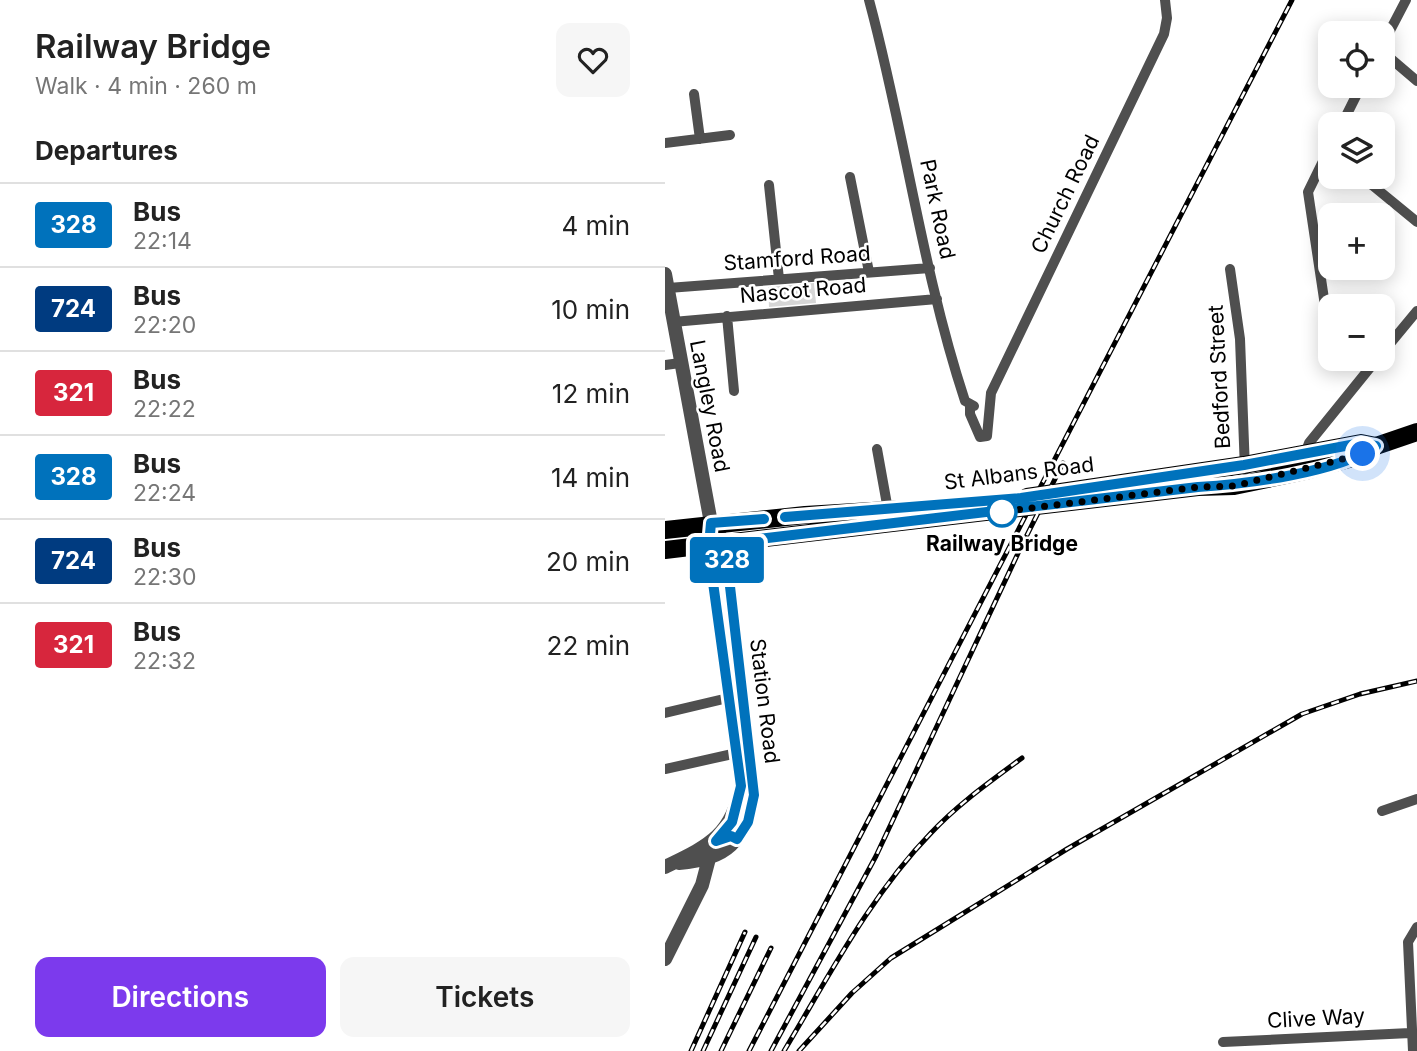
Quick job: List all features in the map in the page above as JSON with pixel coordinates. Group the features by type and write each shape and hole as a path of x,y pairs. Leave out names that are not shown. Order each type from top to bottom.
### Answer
{"main road":[{"name":"St Albans Road","path":"1053,499 1247,483 1363,454 1376,446 1417,432"},
{"name":"St Albans Road","path":"665,530 714,536 792,534 1053,499 1361,443 1376,446"},
{"path":"1305,454 1311,463 1319,467"},
{"name":"St Albans Road","path":"665,550 714,536 888,510 1018,504"},
{"path":"665,537 714,536"}],"street":[{"name":"Park Road","path":"869,0 901,128 946,343 965,401 970,406 977,433 983,438 987,436 989,422 987,404"},
{"name":"Church Road","path":"987,404 1036,296 1164,34 1167,18 1165,0"},
{"path":"1395,21 1406,0"},
{"path":"1395,62 1417,81"},
{"path":"694,94 700,139"},
{"path":"665,143 730,135"},
{"path":"1318,174 1310,186 1308,198 1323,294"},
{"path":"850,177 869,272"},
{"path":"769,185 779,279"},
{"path":"1377,189 1417,222"},
{"name":"Stamford Road","path":"666,281 779,279 930,268"},
{"name":"Bedford Street","path":"1230,269 1240,339 1244,465 1247,483"},
{"name":"Langley Road","path":"666,281 714,536"},
{"name":"Nascot Road","path":"673,322 937,299"},
{"path":"1395,338 1417,311"},
{"path":"727,316 733,391"},
{"path":"665,365 680,363"},
{"path":"1305,454 1309,443 1367,371"},
{"path":"970,406 987,404"},
{"path":"877,449 888,510"},
{"name":"Station Road","path":"669,865 716,841 732,822 741,786 728,698 714,536"},
{"name":"Station Road","path":"669,865 692,862 725,852 748,822 754,795 714,536"},
{"path":"665,713 728,698"},
{"path":"665,769 737,753"},
{"path":"1382,811 1417,799"},
{"path":"665,959 702,885 708,858 716,841"},
{"path":"692,862 702,885"},
{"path":"1413,1051 1410,1033 1408,942 1417,927"},
{"name":"Clive Way","path":"1223,1042 1410,1033"}],"shaded area":[{"path":"814,283 816,303 769,307 768,287"}],"railway":[{"path":"749,1051 1292,0"},
{"path":"771,1051 876,856 1063,463"},
{"path":"799,1051 852,993 891,958 1067,849 1302,714 1360,694 1417,681"},
{"path":"784,1051 851,937 909,857 952,812 1022,758"},
{"path":"691,1051 745,932"},
{"path":"703,1051 756,937"},
{"path":"721,1051 771,948"}],"bus line":[{"name":"328","path":"764,519 711,523 711,568 741,786 732,822 716,841 731,836 737,839 748,822 754,795 725,543 865,524 1015,510 1198,487 1234,486 1350,459 1376,446 1361,443 1244,465 1021,498 785,517"}],"place":[{"name":"Railway Bridge","path":"1002,512"}],"route":[{"path":"1002,512 992,513 1198,487 1234,486 1304,471 1363,454"}]}
